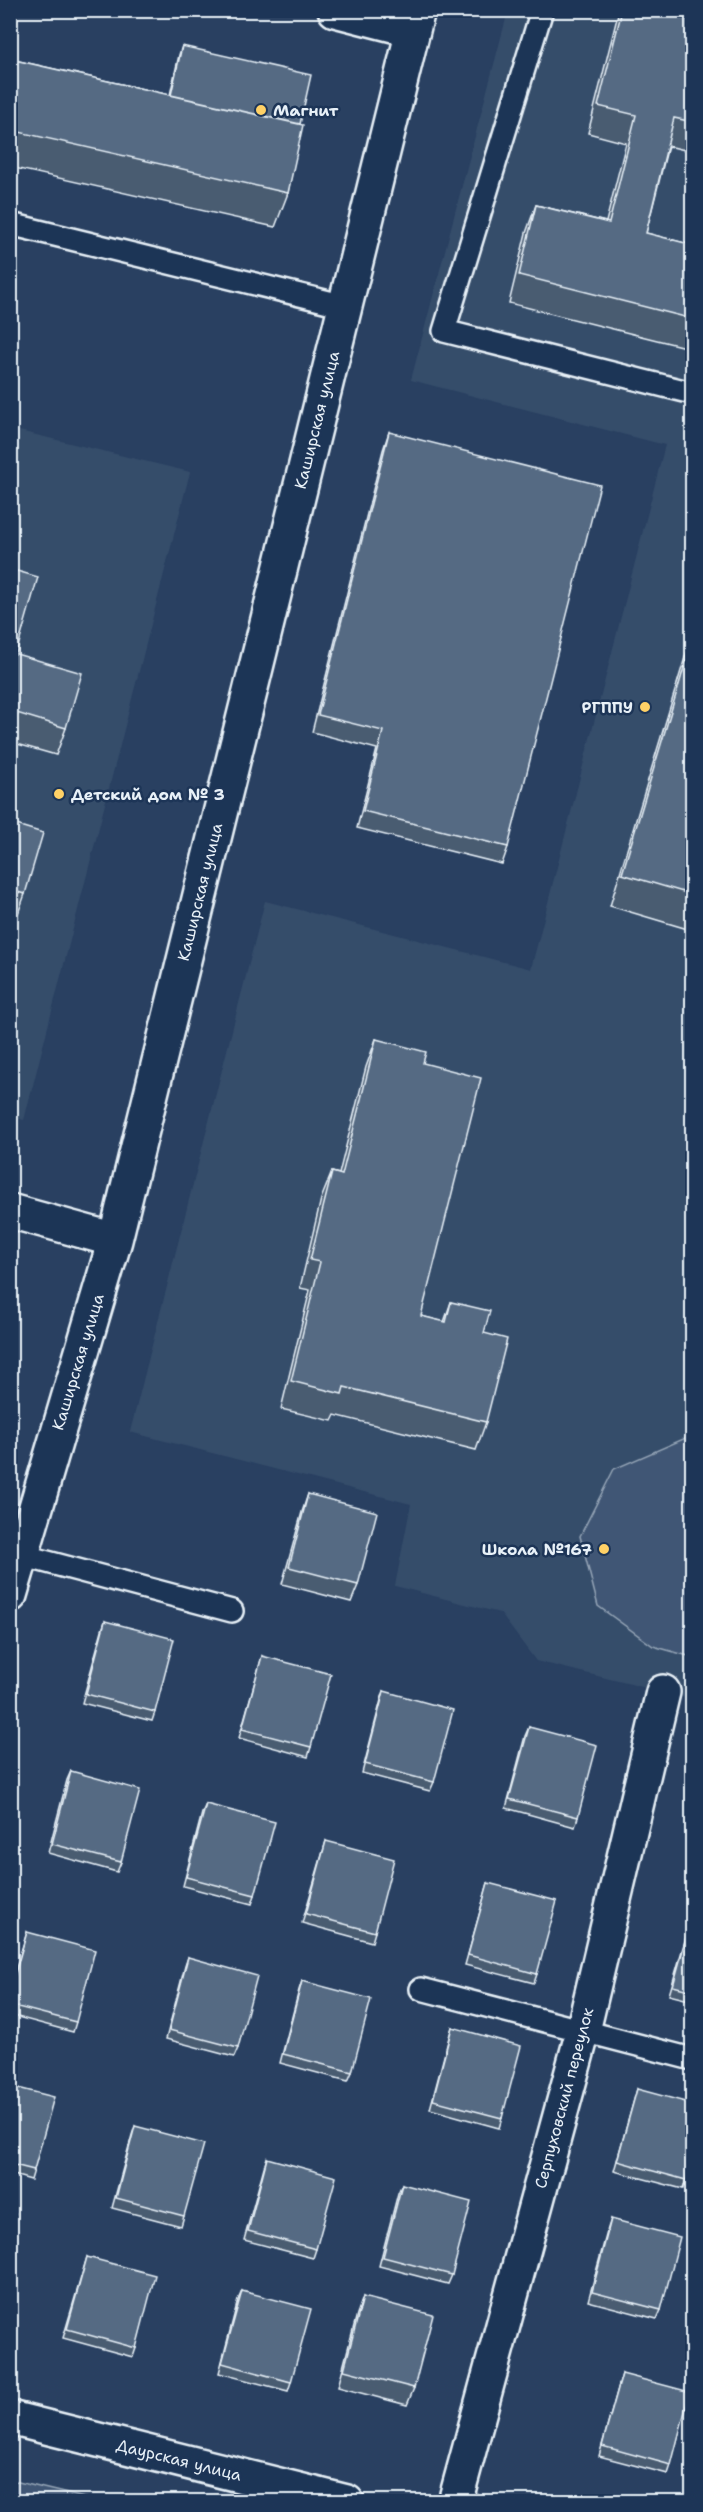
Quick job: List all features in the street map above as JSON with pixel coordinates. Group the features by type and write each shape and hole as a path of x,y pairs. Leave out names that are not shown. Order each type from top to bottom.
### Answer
{"street":[{"path":"335,10 416,20"},
{"name":"Каширская улица","path":"10,1595 115,1240 416,20"},
{"path":"10,1211 115,1240"},
{"name":"Серпуховский переулок","path":"455,2502 583,2031 663,1692"},
{"name":"Даурская улица","path":"10,2418 347,2502"}],"lane":[{"path":"542,10 444,332 693,393"},
{"path":"10,224 345,306"},
{"path":"21,1554 232,1611"},
{"path":"421,1989 693,2059"}],"shaded area":[{"path":"508,11 692,11 692,1699 536,1661 500,1613 395,1586 411,1504 130,1432 265,901 531,969 665,445 411,380"},
{"name":"Детский дом № 3","path":"11,429 190,472 24,1120 11,1117"},
{"path":"688,1437 692,1439 692,1657 653,1646 598,1606 580,1536 614,1469"},
{"path":"10,2480 97,2501 11,2501"}],"building":[{"path":"622,10 693,10 693,122 674,118 646,233 693,245 693,319 519,275 536,205 609,223 636,115 598,106"},
{"path":"182,46 311,75 300,124 171,95"},
{"path":"10,59 303,125 288,193 10,130"},
{"path":"389,432 600,485 508,847 363,811 383,731 318,715"},
{"path":"10,569 38,577 16,654 82,673 66,728 10,711"},
{"path":"693,638 693,895 622,874"},
{"path":"10,823 43,833 25,894 10,890"},
{"path":"376,1039 426,1052 423,1063 481,1078 421,1316 446,1322 451,1302 490,1311 484,1333 507,1339 486,1422 344,1387 342,1394 291,1381 320,1262 310,1260 332,1172 342,1175"},
{"path":"308,1494 377,1512 358,1585 289,1567"},
{"path":"105,1621 174,1639 155,1712 86,1694"},
{"path":"262,1656 331,1674 311,1747 242,1729"},
{"path":"384,1691 453,1710 434,1782 365,1764"},
{"path":"529,1727 597,1745 578,1817 509,1799"},
{"path":"71,1771 140,1790 121,1862 52,1844"},
{"path":"206,1804 275,1822 255,1895 186,1877"},
{"path":"326,1841 394,1859 375,1932 306,1914"},
{"path":"488,1883 557,1901 537,1974 468,1955"},
{"path":"693,1913 693,1991 673,1986"},
{"path":"27,1932 95,1950 76,2022 10,2005 10,1991"},
{"path":"188,1957 257,1976 238,2048 169,2030"},
{"path":"302,1981 371,1999 352,2072 283,2054"},
{"path":"452,2027 521,2046 502,2118 433,2100"},
{"path":"10,2086 54,2097 34,2170 10,2164"},
{"path":"637,2089 693,2104 693,2156 686,2180 617,2161"},
{"path":"135,2126 204,2144 184,2216 116,2198"},
{"path":"267,2158 336,2177 316,2249 248,2231"},
{"path":"402,2184 471,2202 452,2275 383,2257"},
{"path":"10,2213 15,2214 10,2231"},
{"path":"611,2219 680,2237 661,2310 592,2292"},
{"path":"87,2257 155,2275 136,2348 67,2329"},
{"path":"242,2291 311,2309 291,2382 222,2363"},
{"path":"363,2297 433,2315 414,2388 344,2370"},
{"path":"622,2374 690,2392 671,2465 602,2446"}],"place":[{"name":"Магнит","path":"261,110"},
{"name":"РГППУ","path":"645,707"},
{"name":"Детский дом № 3","path":"59,794"},
{"name":"Школа №167","path":"604,1549"}]}
